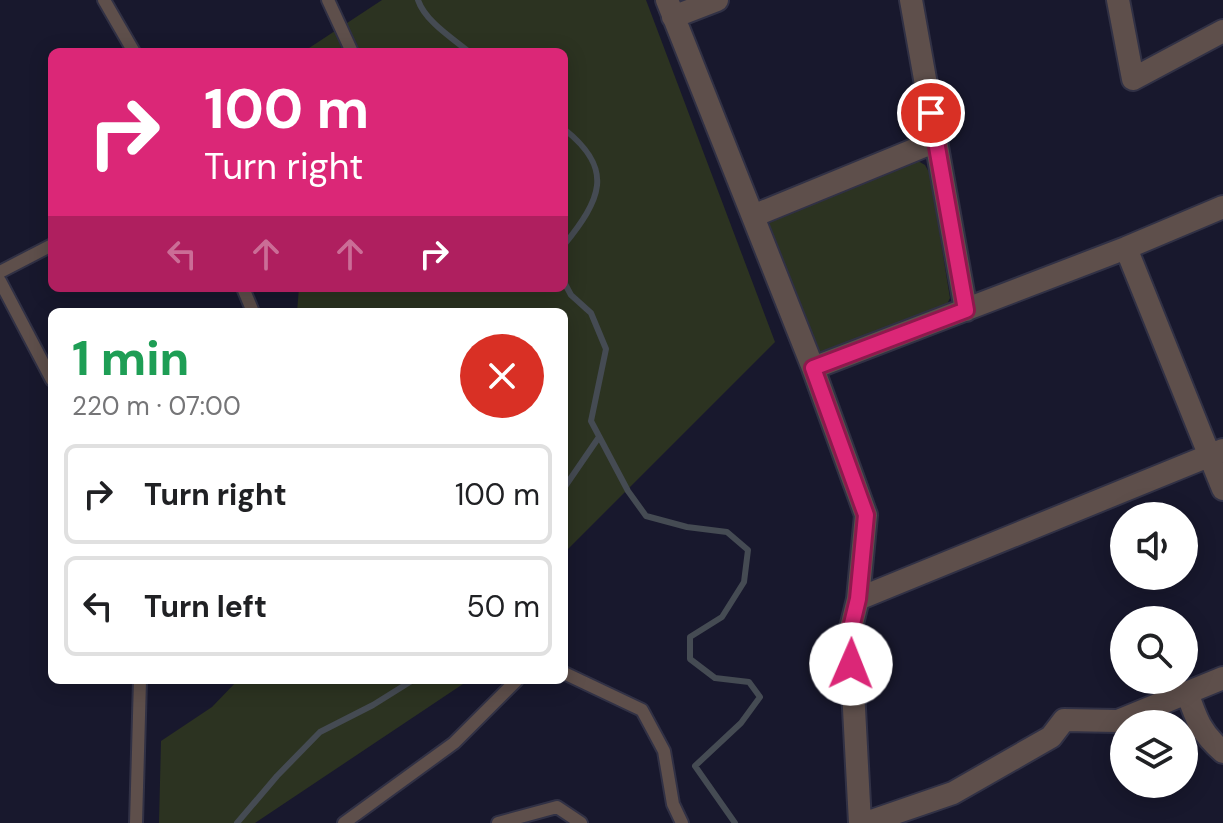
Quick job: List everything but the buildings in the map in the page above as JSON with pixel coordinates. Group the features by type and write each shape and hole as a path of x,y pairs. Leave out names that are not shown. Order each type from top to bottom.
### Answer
{"street":[{"path":"717,0 670,8 813,368 866,515 858,599 850,632 863,823 953,793 1051,737 1064,720 1118,721 1182,694"},
{"path":"911,0 966,310"},
{"path":"1118,0 1133,79 1223,31"},
{"path":"753,216 936,141"},
{"path":"813,368 1126,248 1223,207"},
{"path":"1126,248 1216,452 1223,489"},
{"path":"858,599 1216,452"},
{"path":"1198,688 1223,678"},
{"path":"1188,694 1206,737 1223,752"}],"lane":[{"path":"104,0 132,48"},
{"path":"328,0 350,48"},
{"path":"0,272 48,247"},
{"path":"0,281 48,372"},
{"path":"568,675 642,710 664,751 673,823"},
{"path":"136,823 140,684"},
{"path":"344,823 454,743 513,684"},
{"path":"673,804 682,823"},
{"path":"498,823 557,807 581,823"}],"green space":[{"path":"382,0 646,0 775,342 568,549 568,308 297,308 299,292 568,292 568,48 309,48"},
{"path":"918,161 925,165 930,174 950,298 946,306 825,354 818,351 768,228 771,219 907,162"},
{"path":"234,684 463,684 255,823 159,823 161,741 212,707"}],"waterway":[{"path":"418,0 433,22 464,48"},
{"path":"568,133 591,158 597,186 586,214 568,240"},
{"path":"568,289 591,313 606,349 591,421 628,491 646,516 687,527 727,532 748,550 744,582 722,617 690,637 690,659 715,678 749,682 760,697 741,723 695,766 735,823"},
{"path":"568,482 599,437"},
{"path":"237,823 320,732 407,684"}],"route":[{"path":"851,664 850,632 858,599 866,515 813,368 966,310 931,113"}]}
